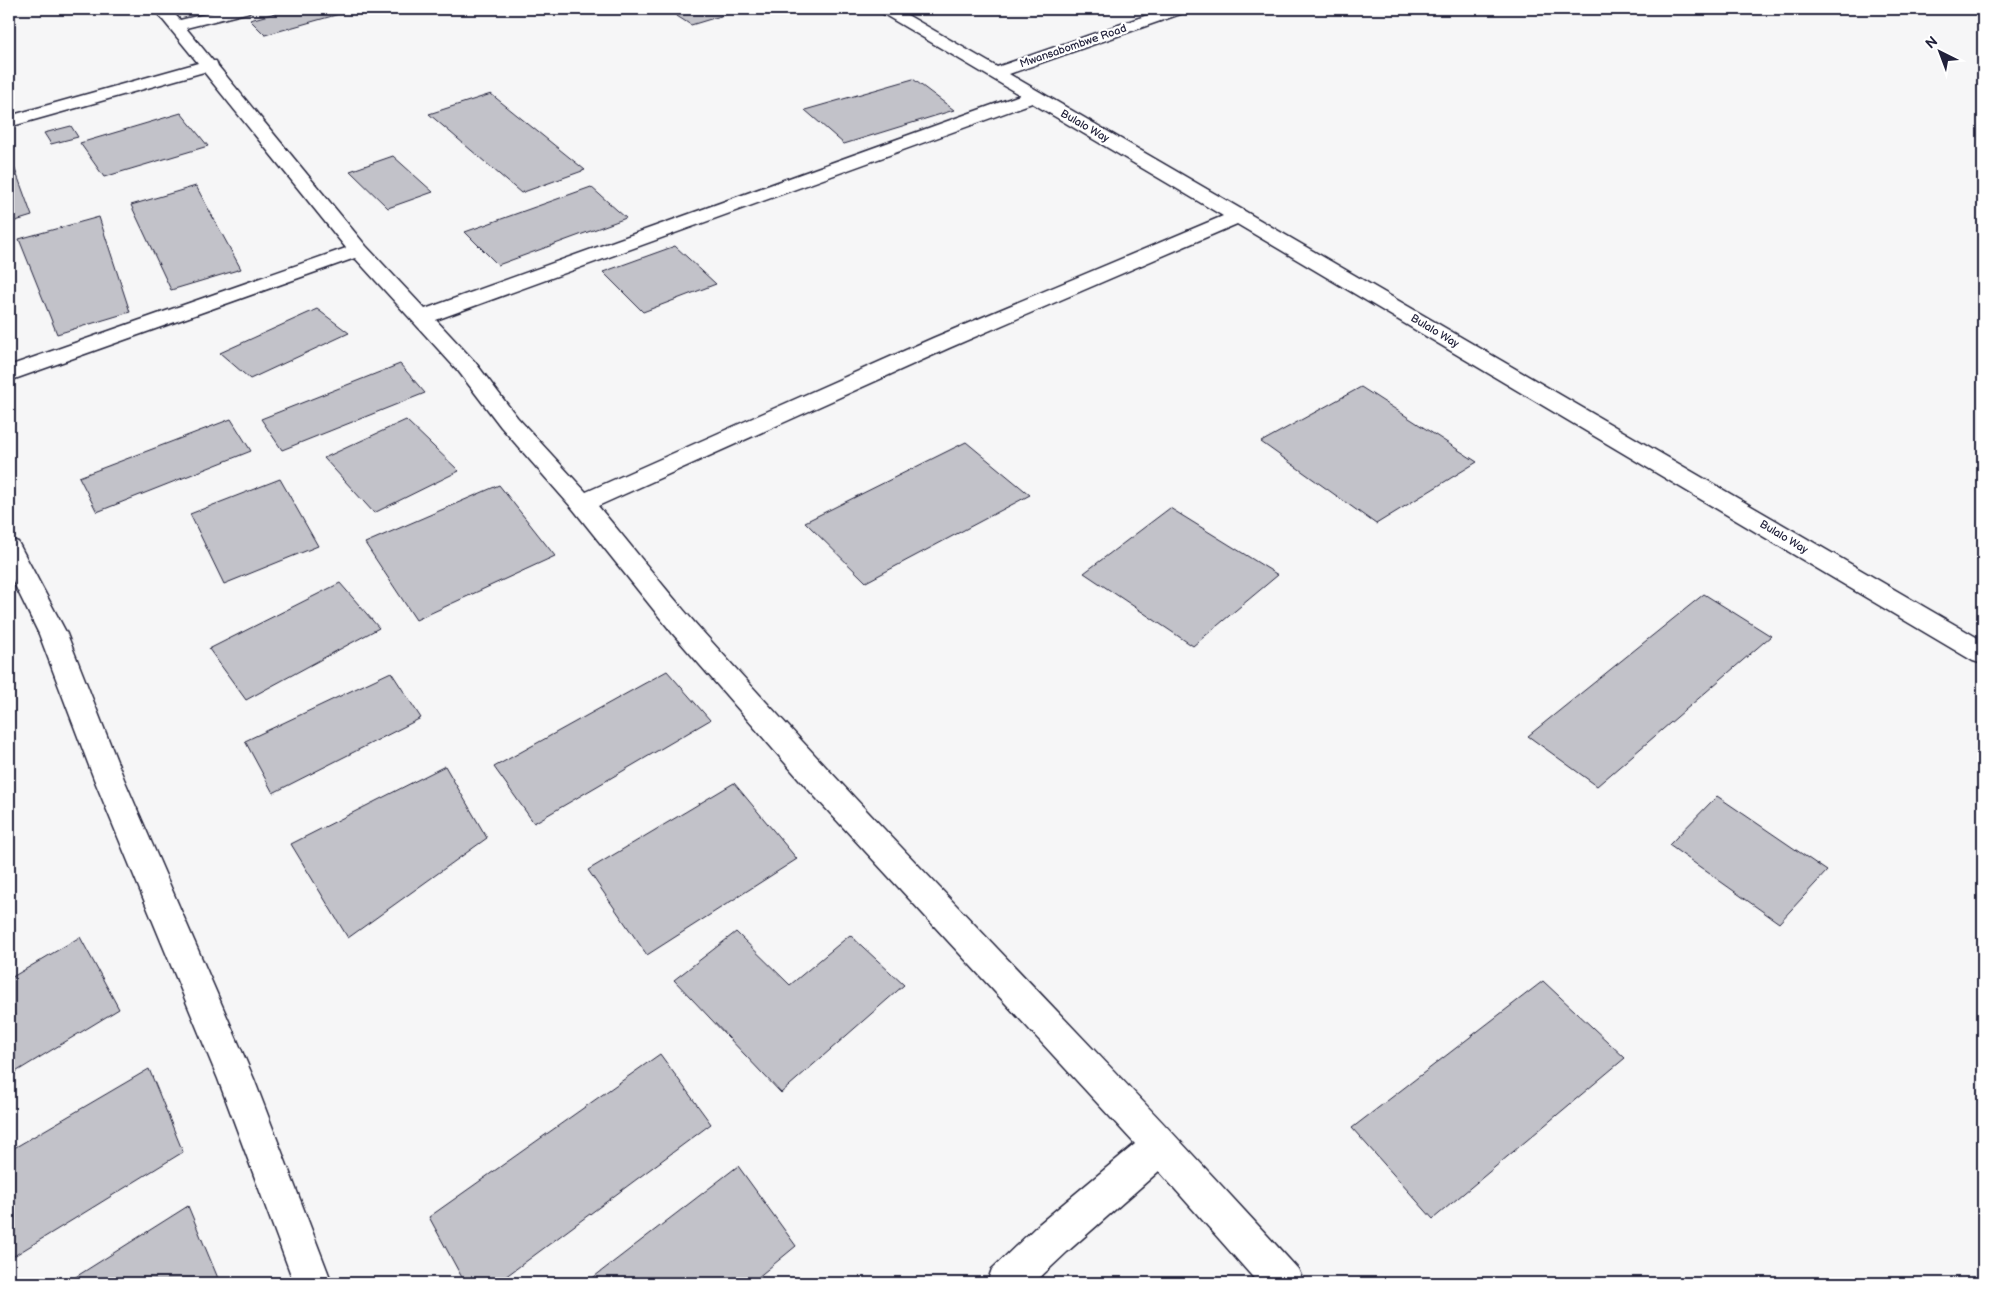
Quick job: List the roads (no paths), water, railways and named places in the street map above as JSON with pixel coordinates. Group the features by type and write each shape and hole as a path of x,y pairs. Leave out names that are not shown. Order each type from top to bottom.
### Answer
{"street":[{"path":"162,9 210,65 359,250 467,367 509,422 582,503 683,627 817,778 1160,1146 1284,1283"},
{"path":"177,26 244,9"},
{"name":"Bulalo Way","path":"886,9 1983,654"},
{"name":"Mwansabombwe Road","path":"995,73 1180,9"},
{"path":"9,122 210,65"},
{"path":"421,318 874,156 1034,96"},
{"path":"582,503 941,343 1240,216"},
{"path":"9,374 359,250"},
{"path":"9,548 53,634 109,779 236,1079 313,1283"},
{"path":"1006,1283 1053,1238 1160,1146"}]}
